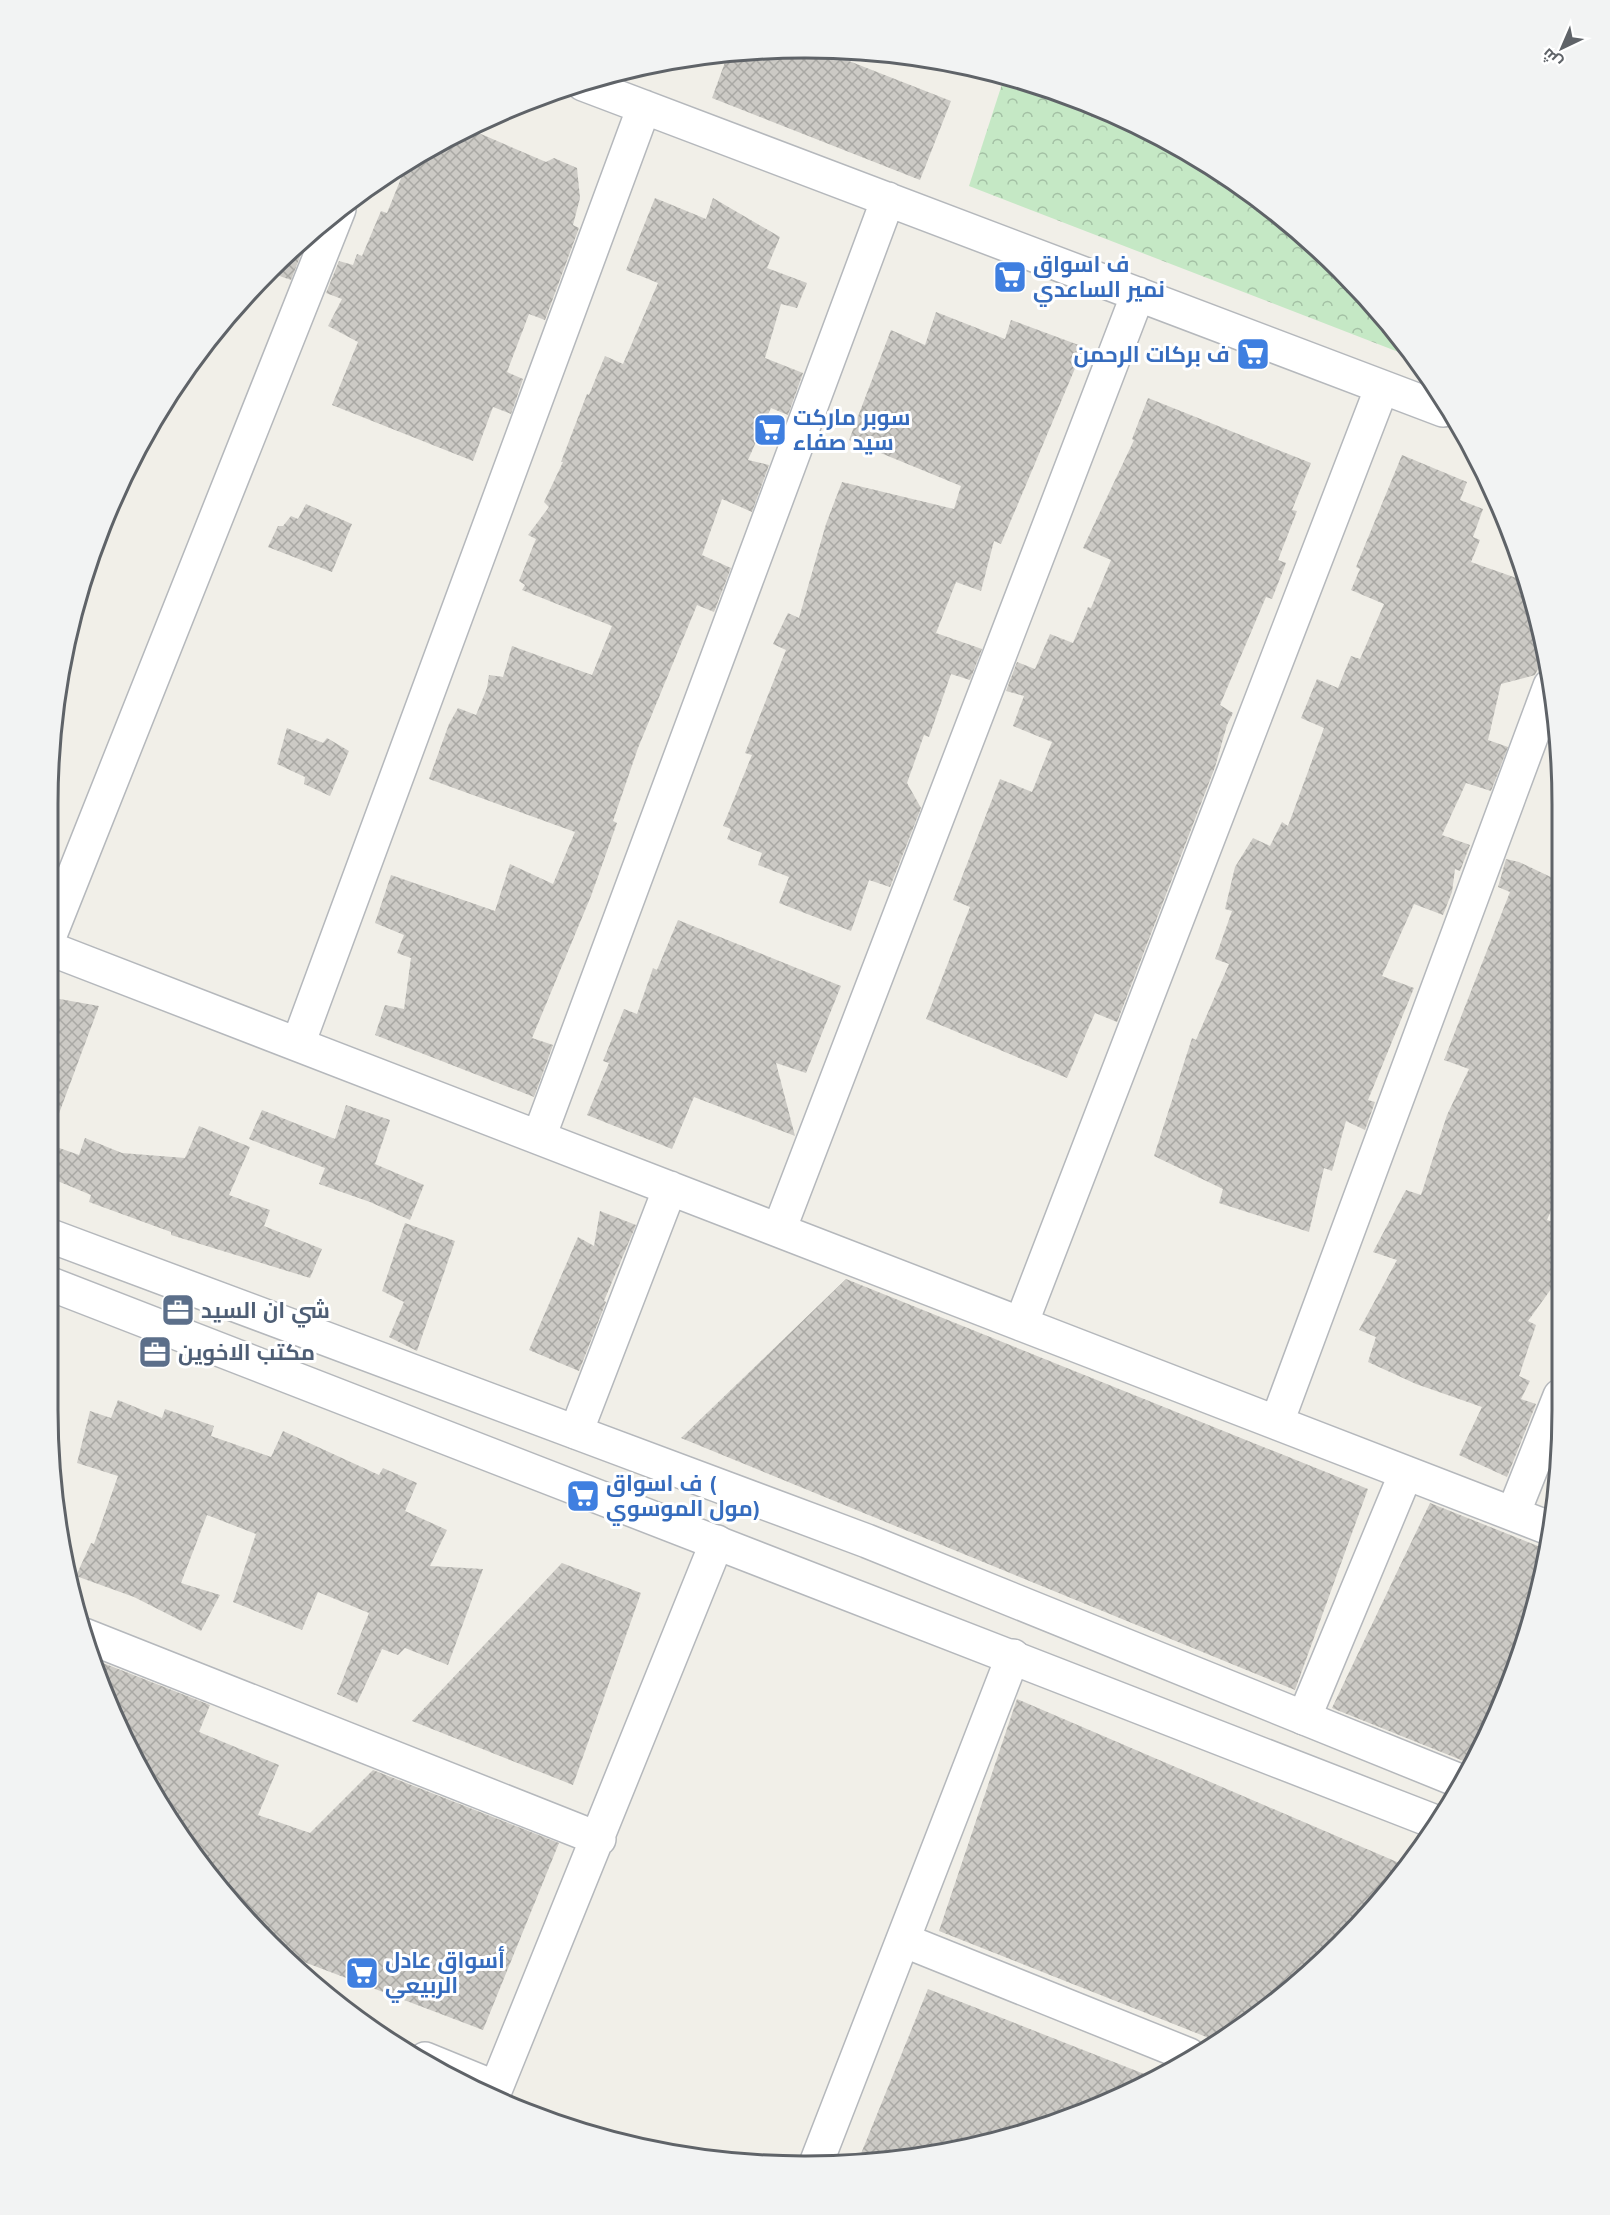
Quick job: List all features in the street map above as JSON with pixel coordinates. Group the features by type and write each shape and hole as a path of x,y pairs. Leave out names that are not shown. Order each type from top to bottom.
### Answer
{"street":[{"path":"596,89 1436,408"},
{"path":"298,1044 644,106"},
{"path":"539,1137 888,200"},
{"path":"58,915 331,229"},
{"path":"779,1230 1138,294"},
{"path":"1021,1324 1382,387"},
{"path":"1277,1422 1544,702"},
{"path":"58,952 1542,1525"},
{"path":"576,1432 670,1188"},
{"path":"58,1240 867,1540 1454,1778"},
{"path":"58,1287 1429,1820"},
{"path":"370,1408 381,1404 390,1396 394,1385 394,1373 388,1362"},
{"path":"450,1440 445,1428 445,1416 450,1404 459,1397 471,1394"},
{"path":"1513,1514 1552,1417"},
{"path":"1304,1718 1406,1473"},
{"path":"471,2078 496,2088 599,1839 717,1542"},
{"path":"95,1639 599,1839"},
{"path":"819,2156 1013,1656"},
{"path":"903,1940 1183,2053"}],"green space":[{"path":"1002,85 1091,115 1135,135 1178,159 1220,184 1259,213 1333,277 1397,352 969,186"}],"building":[{"path":"805,58 846,60 951,101 920,180 712,98 725,63"},
{"path":"479,133 546,162 554,158 577,168 580,198 573,225 579,228 545,320 529,314 507,372 523,379 511,414 493,407 473,461 332,405 358,342 328,326 342,299 326,293 339,261 353,265 357,254 362,256 381,211 387,213 401,177"},
{"path":"655,198 706,219 713,198 780,237 767,268 807,283 797,308 781,304 765,358 803,373 788,415 771,408 748,460 769,465 752,512 722,499 702,555 731,568 714,612 697,605 638,748 613,821 617,823 591,896 532,1038 553,1045 534,1097 375,1035 385,1005 404,1009 411,958 397,953 404,935 375,923 391,875 495,911 510,864 553,884 575,832 429,779 449,724 458,708 476,715 487,688 489,675 503,677 512,646 592,675 612,626 522,590 525,585 519,581 536,539 528,535 549,507 544,502 563,462 561,462 587,394 589,395 605,356 623,364 658,283 626,270"},
{"path":"300,255 291,280 278,276"},
{"path":"936,312 1005,339 1011,320 1084,347 1001,544 994,541 981,591 956,582 936,633 982,649 970,680 951,674 929,737 924,735 907,783 921,808 890,887 869,880 851,931 779,903 789,877 758,865 762,853 727,839 731,829 723,826 752,755 745,753 786,650 773,644 788,613 799,618 826,524 842,482 954,509 961,486 849,440 891,330 925,345"},
{"path":"1148,398 1311,463 1292,510 1297,511 1278,560 1286,563 1272,599 1266,597 1220,705 1233,713 1227,725 1215,767 1117,1022 1095,1013 1067,1078 926,1019 970,907 953,900 1000,779 1032,792 1052,742 1013,726 1024,696 1006,691 1017,662 1035,669 1050,634 1073,643 1088,607 1091,608 1111,560 1083,548 1134,440 1132,439"},
{"path":"1402,455 1467,482 1460,500 1483,509 1473,537 1480,540 1471,562 1516,578 1538,668 1535,675 1501,684 1488,740 1508,747 1491,791 1466,783 1442,835 1470,845 1460,871 1455,869 1452,892 1443,915 1414,904 1382,976 1414,988 1368,1100 1375,1102 1365,1130 1346,1121 1332,1171 1324,1168 1309,1232 1219,1203 1223,1189 1154,1156 1192,1038 1196,1040 1229,964 1215,959 1232,911 1225,909 1235,867 1253,838 1270,846 1282,822 1288,826 1324,728 1301,718 1317,679 1338,688 1351,656 1360,659 1384,604 1351,590 1360,569 1356,567"},
{"path":"306,504 352,524 332,572 268,547 278,526 283,526 291,516 298,519"},
{"path":"287,728 323,743 327,738 349,751 330,796 304,784 305,777 277,764"},
{"path":"1506,859 1519,862 1552,878 1552,1208 1547,1220 1552,1222 1552,1288 1528,1321 1536,1325 1519,1376 1530,1381 1521,1399 1536,1404 1507,1477 1459,1455 1482,1407 1416,1384 1368,1362 1376,1337 1359,1330 1397,1260 1373,1252 1406,1190 1421,1195 1447,1115 1469,1069 1444,1060 1510,892 1498,887"},
{"path":"678,920 841,986 806,1073 776,1063 795,1136 694,1097 672,1149 587,1115 609,1063 603,1061 624,1009 637,1014 653,968 657,970"},
{"path":"58,999 99,1006 58,1116"},
{"path":"346,1105 390,1120 375,1164 424,1185 410,1220 370,1202 319,1184 325,1168 249,1139 262,1110 335,1139"},
{"path":"199,1126 250,1147 229,1195 270,1210 264,1226 322,1249 310,1278 171,1235 171,1232 89,1202 91,1195 58,1181 58,1148 79,1155 85,1138 122,1153 185,1158"},
{"path":"600,1211 636,1225 604,1301 606,1302 579,1371 529,1350 578,1237 594,1246"},
{"path":"405,1223 455,1241 417,1351 389,1337 404,1302 382,1291"},
{"path":"846,1279 1368,1489 1295,1690 681,1438"},
{"path":"118,1400 162,1418 165,1409 214,1426 211,1436 271,1457 283,1431 379,1475 383,1468 417,1483 405,1511 447,1530 430,1566 483,1569 448,1665 405,1648 398,1655 382,1649 357,1703 337,1694 369,1613 318,1592 302,1630 233,1602 256,1534 207,1515 181,1583 220,1595 201,1631 134,1597 78,1577 77,1574 91,1543 94,1544 118,1476 77,1463 90,1411 111,1418"},
{"path":"1430,1503 1539,1547 1526,1603 1512,1650 1495,1696 1463,1761 1332,1708"},
{"path":"562,1563 641,1593 573,1785 412,1721"},
{"path":"103,1663 210,1705 199,1732 279,1765 258,1815 310,1833 373,1770 559,1843 483,2030 303,1961 277,1938 244,1902 184,1825 135,1740"},
{"path":"1017,1699 1398,1862 1333,1938 1259,2002 1209,2038 939,1931"},
{"path":"928,1989 1145,2074 1091,2100 998,2131 951,2142 861,2154"}],"place":[{"name":"ف اسواق نمير الساعدي","path":"1010,277"},
{"name":"ف بركات الرحمن","path":"1253,354"},
{"name":"سوبر ماركت سيد صفاء","path":"770,430"},
{"name":"شي ان السيد","path":"178,1310"},
{"name":"مكتب الاخوين","path":"155,1352"},
{"name":"ف اسواق ( مول الموسوي)","path":"583,1496"},
{"name":"أسواق عادل الربيعي","path":"362,1973"}]}
